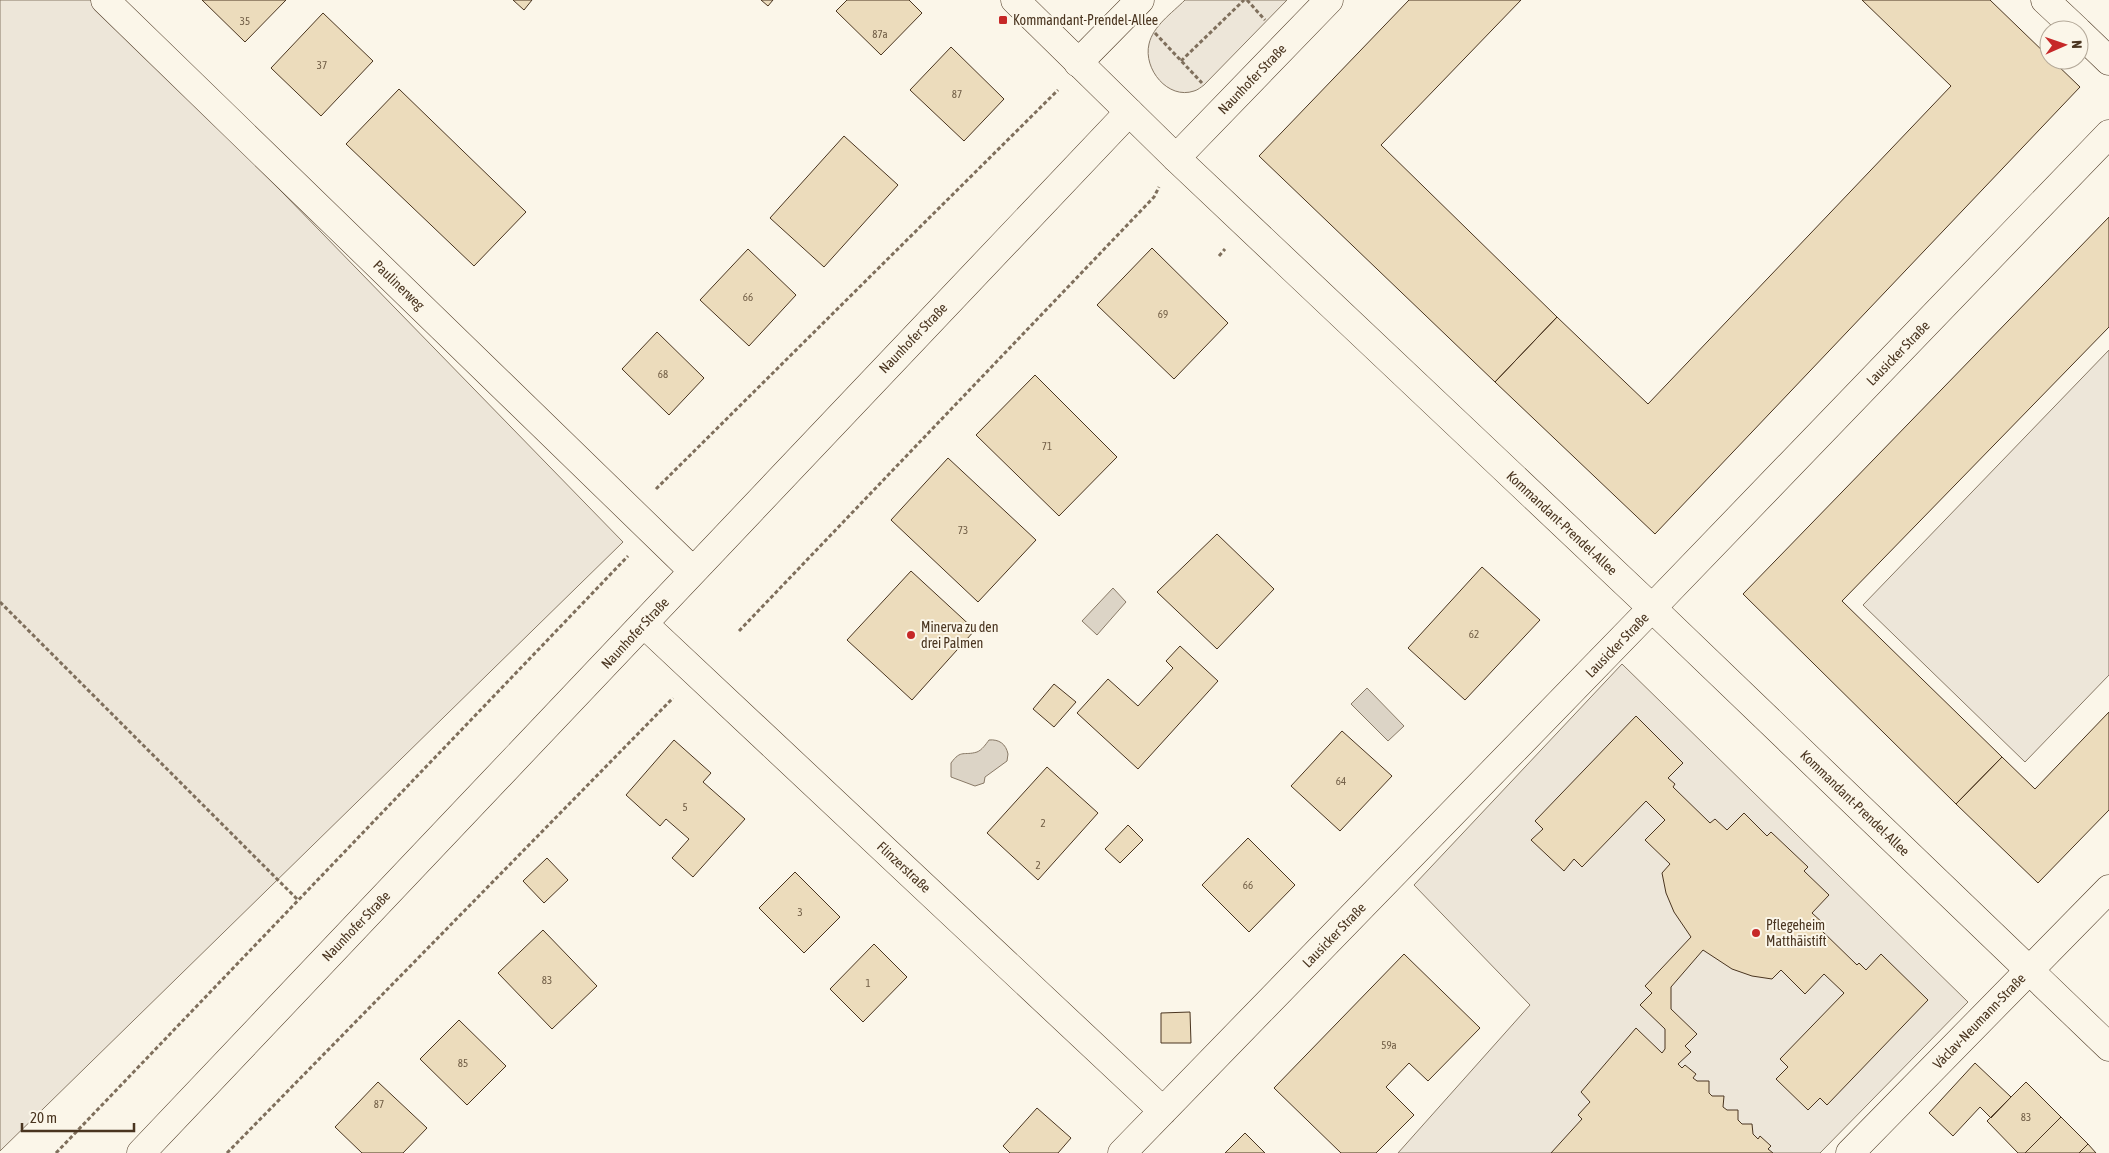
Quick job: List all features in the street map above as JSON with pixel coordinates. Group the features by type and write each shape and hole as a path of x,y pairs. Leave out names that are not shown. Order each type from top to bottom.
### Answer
{"street":[{"name":"Paulinerweg","path":"105,0 692,570"},
{"name":"Kommandant-Prendel-Allee","path":"1015,0 1176,158 1652,608 2109,1047"},
{"name":"Naunhofer Straße","path":"1176,158 1329,0"},
{"path":"2045,0 2066,20"},
{"path":"1078,63 1136,4"},
{"path":"2089,42 2109,61"},
{"name":"Naunhofer Straße","path":"141,1153 644,624 692,570 1129,112"},
{"name":"Lausicker Straße","path":"1122,1153 1652,608 2109,134"},
{"name":"Flinzerstraße","path":"644,624 1163,1111"},
{"name":"Václav-Neumann-Straße","path":"1850,1153 2109,889"}],"path":[{"path":"1181,61 1244,0"},
{"path":"1136,4 1181,61 1225,107"},
{"path":"652,493 1052,96"},
{"path":"739,631 1154,197"},
{"path":"56,1153 628,556"},
{"path":"0,602 298,900"},
{"path":"227,1153 673,698"}],"shaded area":[{"path":"0,0 95,0 623,542 0,1151"},
{"path":"1185,0 1287,0 1204,85 1195,91 1184,93 1167,87 1160,80 1154,72 1148,54 1149,44 1154,31"},
{"path":"2109,350 2109,675 2025,762 1863,605"},
{"path":"1113,588 1126,602 1097,635 1082,621"},
{"path":"1622,664 1968,1002 1820,1153 1398,1153 1530,1005 1414,885"},
{"path":"1367,688 1404,726 1388,741 1351,704"},
{"path":"989,740 996,740 1004,745 1008,754 1007,761 985,777 984,783 975,786 951,777 951,763 957,756 979,751"}],"building":[{"path":"202,0 286,0 245,42"},
{"path":"513,0 532,0 524,10"},
{"path":"761,0 773,0 768,6"},
{"path":"847,0 909,0 922,13 881,55 836,11"},
{"path":"1409,0 1521,0 1381,145 1557,317 1495,382 1259,156"},
{"path":"1862,0 1990,0 2039,47 2039,70 2062,70 2080,87 1655,534 1495,382 1557,317 1648,404 1951,86"},
{"path":"323,13 373,61 321,116 271,68"},
{"path":"951,47 1004,99 964,141 910,90"},
{"path":"399,89 526,212 474,266 346,144"},
{"path":"844,136 898,185 824,267 770,218"},
{"path":"2109,217 2109,327 1842,601 2002,757 1956,804 1743,594"},
{"path":"1152,248 1228,323 1174,379 1097,305"},
{"path":"748,249 796,295 749,346 700,300"},
{"path":"657,332 704,378 669,415 622,369"},
{"path":"1035,375 1117,457 1059,516 976,435"},
{"path":"948,458 1036,540 978,602 891,520"},
{"path":"1217,534 1274,589 1217,649 1157,592"},
{"path":"1482,567 1540,620 1465,700 1408,648"},
{"name":"Minerva zu den drei Palmen","path":"911,571 975,630 912,700 847,640"},
{"path":"1180,646 1218,681 1138,769 1077,713 1108,679 1138,706 1173,668 1166,661"},
{"path":"1054,684 1076,702 1054,727 1033,709"},
{"path":"2109,712 2109,810 2038,883 1956,804 2002,757 2035,789"},
{"name":"Pflegeheim Matthäistift","path":"1636,716 1683,763 1668,778 1675,784 1673,787 1710,823 1715,819 1727,830 1744,813 1767,836 1771,832 1808,867 1804,871 1829,895 1812,913 1824,924 1820,929 1857,965 1859,963 1866,970 1881,954 1928,1000 1827,1105 1820,1098 1808,1110 1776,1079 1788,1067 1780,1059 1844,993 1824,974 1805,994 1781,970 1772,979 1752,976 1732,969 1703,950 1671,987 1671,1009 1697,1034 1685,1046 1691,1052 1678,1064 1682,1068 1685,1065 1696,1074 1693,1078 1697,1081 1709,1081 1709,1093 1712,1096 1724,1096 1723,1107 1727,1110 1738,1110 1738,1120 1742,1124 1752,1124 1753,1134 1758,1139 1760,1136 1771,1146 1768,1149 1773,1153 1551,1153 1582,1119 1578,1115 1590,1102 1581,1092 1636,1028 1662,1053 1665,1049 1665,1029 1640,1005 1652,993 1645,986 1691,937 1674,912 1666,893 1662,873 1670,864 1645,840 1665,820 1646,801 1582,867 1574,859 1564,871 1531,840 1543,829 1535,821"},
{"path":"1342,731 1392,776 1340,831 1291,786"},
{"path":"674,740 711,773 703,782 745,819 693,877 672,858 689,839 666,819 660,826 626,795"},
{"path":"1047,767 1098,813 1038,880 987,833"},
{"path":"1128,825 1143,840 1120,863 1105,849"},
{"path":"1248,838 1295,885 1249,932 1202,885"},
{"path":"547,858 568,880 544,903 523,881"},
{"path":"795,872 840,917 804,953 759,908"},
{"path":"543,930 597,986 552,1029 498,973"},
{"path":"874,944 907,977 863,1022 830,989"},
{"path":"1404,954 1480,1028 1428,1081 1409,1063 1386,1087 1414,1115 1376,1153 1341,1153 1274,1088"},
{"path":"1190,1012 1191,1043 1161,1043 1161,1013"},
{"path":"459,1020 506,1066 467,1105 420,1059"},
{"path":"1975,1063 2011,1097 1991,1118 1980,1107 1953,1136 1929,1113"},
{"path":"378,1082 427,1128 403,1153 362,1153 335,1127"},
{"path":"2026,1082 2061,1117 2025,1153 2018,1153 1987,1121"},
{"path":"1037,1108 1071,1138 1058,1153 1010,1153 1003,1146"},
{"path":"2061,1117 2088,1144 2079,1153 2025,1153"},
{"path":"1245,1133 1265,1153 1225,1153"},
{"path":"2088,1144 2096,1153 2079,1153"}],"place":[{"name":"Kommandant-Prendel-Allee","path":"1003,20"},
{"name":"Minerva zu den drei Palmen","path":"911,635"},
{"name":"Pflegeheim Matthäistift","path":"1756,933"}]}
